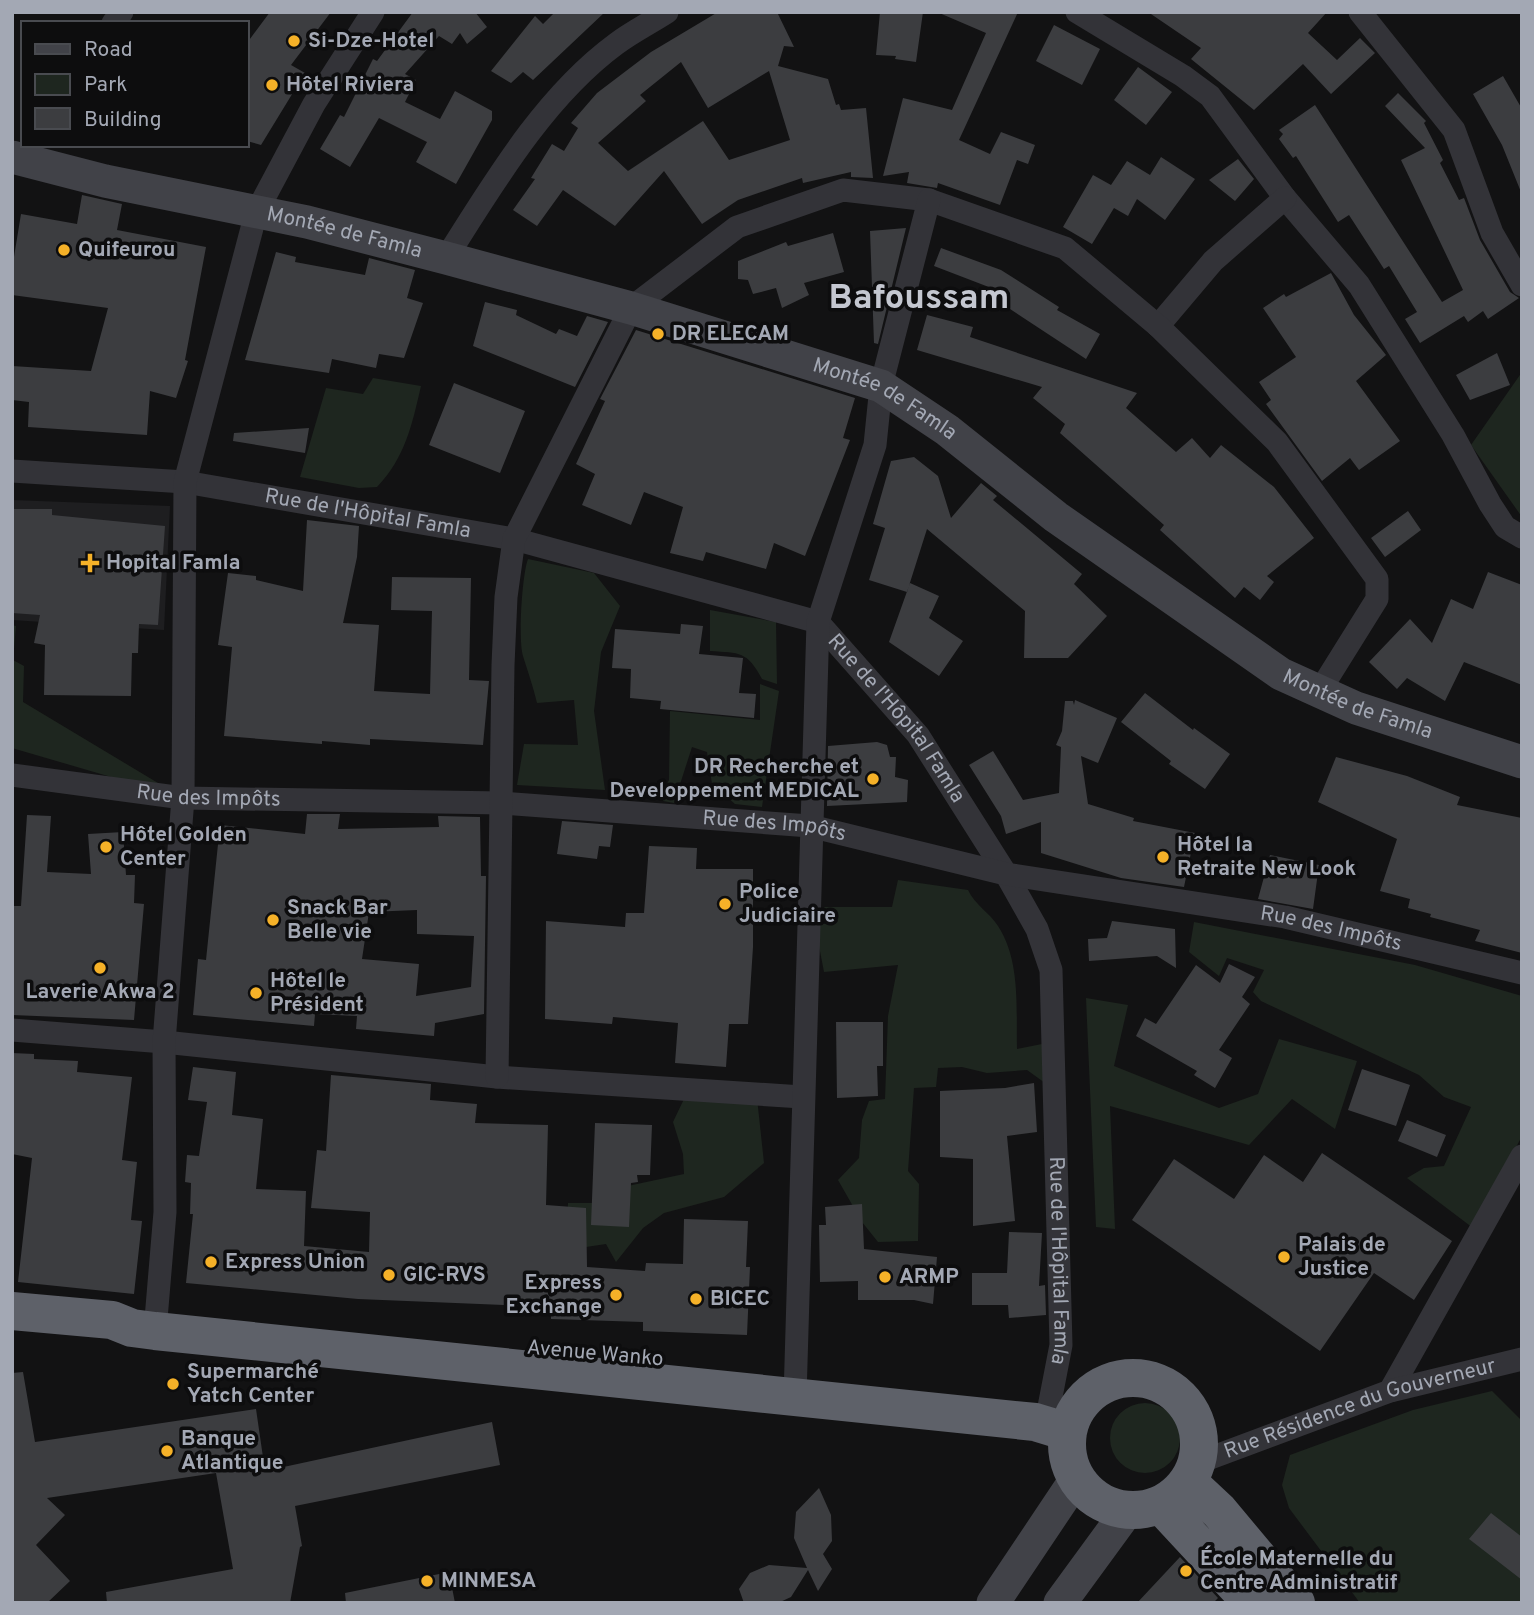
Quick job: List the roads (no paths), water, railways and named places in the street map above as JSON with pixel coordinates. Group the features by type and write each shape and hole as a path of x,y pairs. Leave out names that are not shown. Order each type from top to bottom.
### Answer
{"highway":[{"name":"Avenue Wanko","path":"12,1311 112,1320 134,1314 155,1323 797,1385 960,1391 1065,1416"},
{"path":"1169,1490 1200,1442 1197,1421 1186,1403 1171,1388 1152,1380 1131,1377 1110,1381 1092,1392 1065,1416 1067,1448 1076,1479 1098,1500 1169,1490 1219,1511 1296,1603"},
{"path":"1169,1490 1252,1603"}],"street":[{"path":"155,1323 165,1212 164,1042 183,798 185,482 256,213 314,104 373,12"},
{"path":"446,258 512,155 556,101 615,44 667,12"},
{"path":"1077,12 1184,76 1210,96 1285,198 1359,285 1453,435 1490,504 1505,527 1522,537"},
{"path":"1360,12 1454,130 1492,233 1522,285"},
{"name":"Montée de Famla","path":"17,154 105,181 307,222 446,258 631,308 881,386 947,430 1056,517 1281,674 1378,716 1522,761"},
{"path":"496,1077 506,597 514,539 631,308 737,227 843,190 929,200 1065,248 1158,326 1277,442 1377,579 1377,599 1319,692"},
{"path":"1158,326 1213,261 1285,198"},
{"path":"797,1385 802,1097 818,622 875,444 881,386 929,200"},
{"name":"Rue de l'Hôpital Famla","path":"12,471 185,482 514,539 818,622 918,735 1006,874 1037,929 1051,970 1065,1416"},
{"name":"Rue des Impôts","path":"12,775 183,798 502,803 810,826 1006,874 1285,917 1522,973"},
{"path":"12,1030 164,1042 496,1077 802,1097"},
{"path":"1390,1391 1522,1156"},
{"name":"Rue Résidence du Gouverneur","path":"1169,1490 1390,1391 1522,1359"},
{"path":"993,1603 1076,1479"},
{"path":"1060,1603 1169,1490"}],"place":[{"name":"Si-Dze-Hotel","path":"294,41"},
{"name":"Hôtel Riviera","path":"272,85"},
{"name":"Quifeurou","path":"64,250"},
{"name":"DR ELECAM","path":"658,334"},
{"name":"Hopital Famla","path":"90,563"},
{"name":"DR Recherche et Developpement MEDICAL","path":"873,779"},
{"name":"Hôtel Golden Center","path":"106,847"},
{"name":"Hôtel la Retraite New Look","path":"1163,857"},
{"name":"Police Judiciaire","path":"725,904"},
{"name":"Snack Bar Belle vie","path":"273,920"},
{"name":"Laverie Akwa 2","path":"100,968"},
{"name":"Hôtel le Président","path":"256,993"},
{"name":"Palais de Justice","path":"1284,1257"},
{"name":"Express Union","path":"211,1262"},
{"name":"GIC-RVS","path":"389,1275"},
{"name":"ARMP","path":"885,1277"},
{"name":"Express Exchange","path":"616,1295"},
{"name":"BICEC","path":"696,1299"},
{"name":"Supermarché Yatch Center","path":"173,1384"},
{"name":"Banque Atlantique","path":"167,1451"},
{"name":"École Maternelle du Centre Administratif","path":"1186,1571"},
{"name":"MINMESA","path":"427,1581"}],"district":[{"name":"Bafoussam","path":"919,299"}]}
